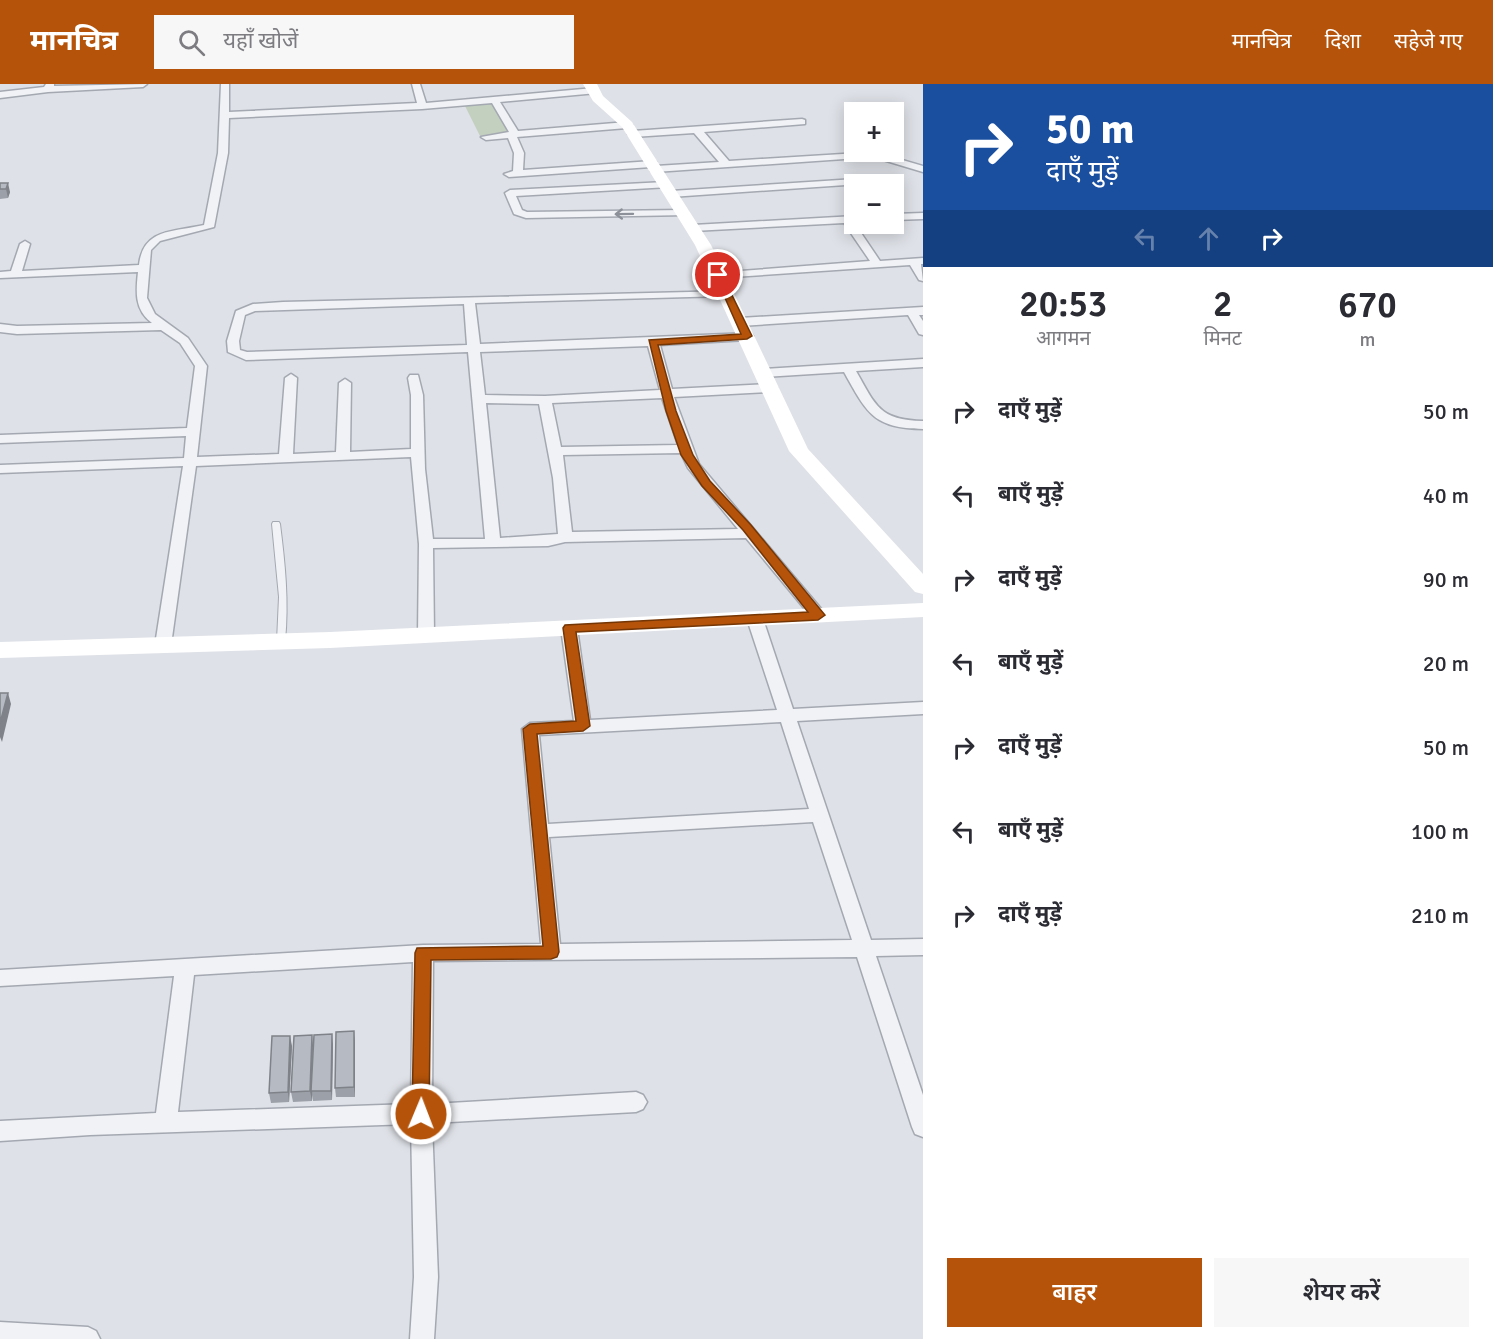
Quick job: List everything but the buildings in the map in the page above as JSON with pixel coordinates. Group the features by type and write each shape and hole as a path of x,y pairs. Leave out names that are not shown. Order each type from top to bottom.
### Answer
{"street":[{"path":"0,95 49,87 143,84"},
{"path":"163,645 191,460 201,366 184,341 150,316 141,298 146,249 156,239 209,227 223,153 225,84"},
{"path":"416,84 422,106"},
{"path":"225,115 422,106 592,88 598,98 630,130 693,228 744,329 799,451 923,586"},
{"path":"494,99 513,135 519,153 513,174 653,166 726,165 873,154 888,157 907,167 923,169"},
{"path":"486,137 696,129 802,122"},
{"path":"696,129 726,165"},
{"path":"683,213 526,216 518,212 510,194 844,183"},
{"path":"904,217 923,216"},
{"path":"693,228 844,220"},
{"path":"859,234 877,264"},
{"path":"15,275 25,244"},
{"path":"718,275 918,261 923,278"},
{"path":"0,275 144,268"},
{"path":"726,293 307,304 253,308 240,313 234,352 246,356 652,342 744,329 918,311 923,331"},
{"path":"469,299 478,399 484,433 492,543"},
{"path":"0,328 17,330 164,326"},
{"path":"652,342 685,449 706,484 751,533 818,615"},
{"path":"478,399 545,400 666,392 849,369 923,363"},
{"path":"849,369 874,412 884,422 900,426 923,425"},
{"path":"286,457 291,378"},
{"path":"414,378 417,395 417,453 426,544 426,635"},
{"path":"343,454 345,383"},
{"path":"545,400 545,423 555,451 562,489 565,537"},
{"path":"0,440 194,432"},
{"path":"158,462 164,433"},
{"path":"555,451 685,449"},
{"path":"0,469 343,454 417,453"},
{"path":"426,544 548,541 565,537 751,533"},
{"path":"0,650 426,635 923,610"},
{"path":"755,619 866,948 923,1127"},
{"path":"569,628 583,726"},
{"path":"551,952 530,729 923,708"},
{"path":"540,831 821,815"},
{"path":"0,978 184,969 423,953 923,947"},
{"path":"422,1339 426,1277 421,1114 423,953"},
{"path":"166,1122 184,969"},
{"path":"0,1131 166,1122 421,1114 636,1102"},
{"path":"0,1334 88,1339"}],"lane":[{"path":"276,524 282,570 284,619 281,641"}],"green space":[{"path":"491,99 510,133 480,136 464,104"}],"route":[{"path":"421,1114 423,953 551,952 530,729 583,726 569,628 818,615 770,560 747,528 706,484 687,455 671,411 658,354 652,342 747,336 718,275"}]}
